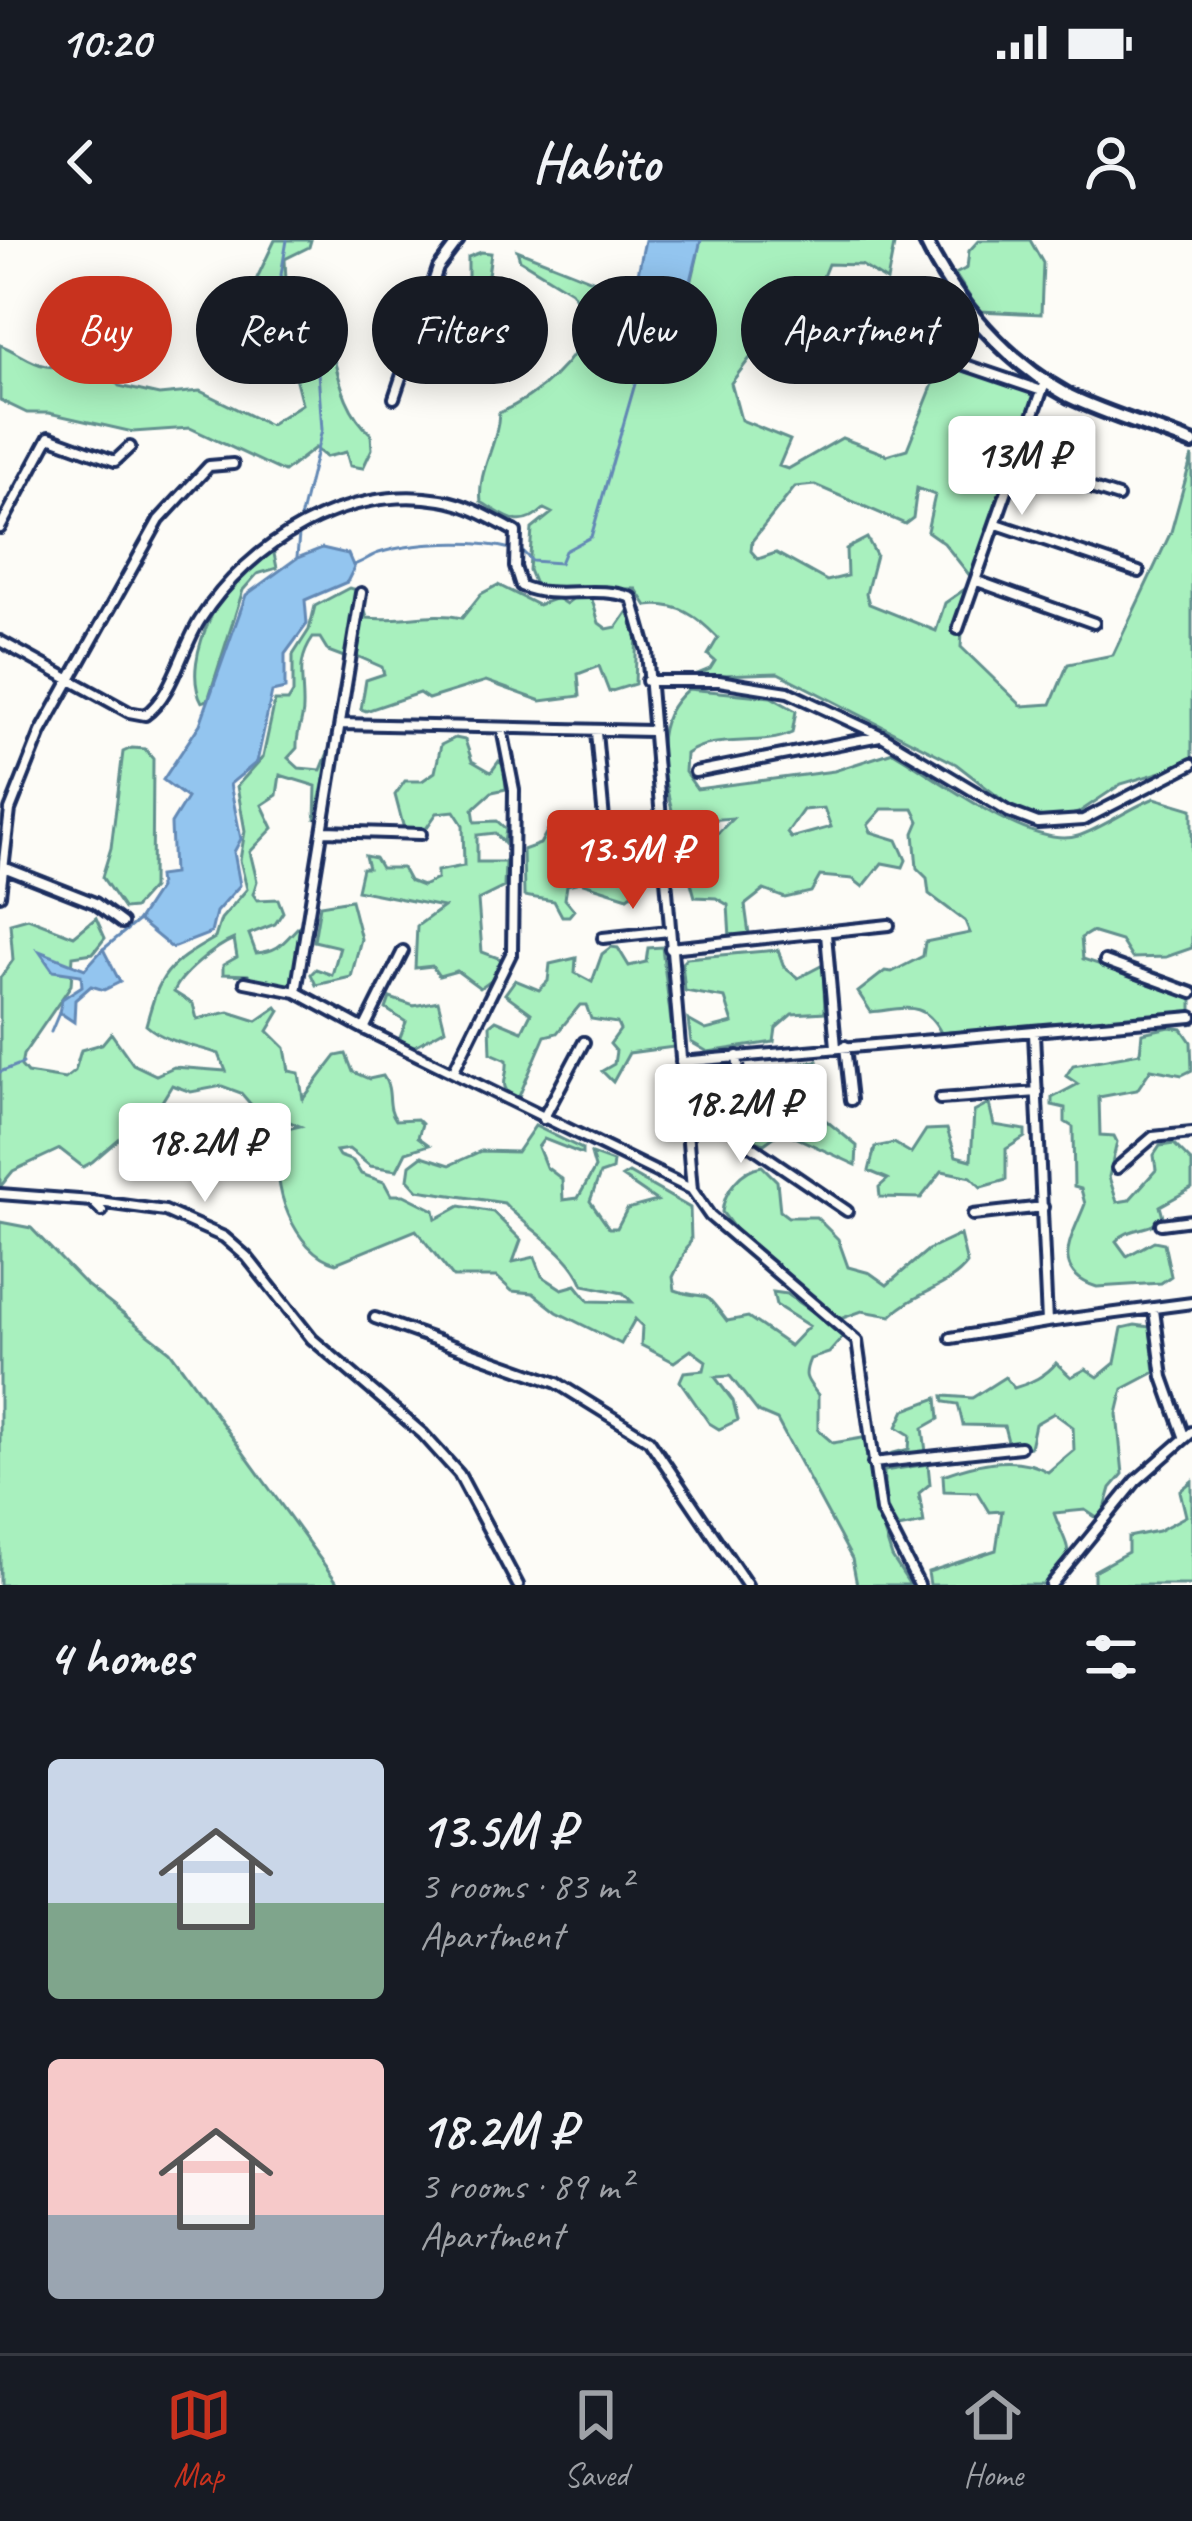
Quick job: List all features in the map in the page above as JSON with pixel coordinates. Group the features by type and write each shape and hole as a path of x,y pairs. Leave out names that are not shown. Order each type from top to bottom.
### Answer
{"main road":[{"path":"925,240 967,309 1045,385 1192,442"}],"street":[{"path":"394,398 438,268 459,240"},
{"path":"958,629 1045,385 979,365"},
{"path":"0,528 49,437 115,461 130,447"},
{"path":"0,895 10,810 69,679 158,520 209,466 232,464"},
{"path":"1017,464 1118,497"},
{"path":"0,641 145,715 162,694 198,622 249,561 316,519 351,505 393,498 440,500 473,509 516,532 515,568 521,586 541,595 615,592 632,598 642,620 692,1190 710,1216 857,1341 881,1511 919,1585"},
{"path":"997,524 1139,572"},
{"path":"977,581 1094,623"},
{"path":"296,992 362,593"},
{"path":"647,680 775,688 882,736 1009,812 1054,825 1083,820 1192,764"},
{"path":"340,724 651,731"},
{"path":"453,1072 509,963 514,942 514,790 502,729"},
{"path":"596,731 604,820"},
{"path":"695,772 830,750 882,736"},
{"path":"324,831 421,835"},
{"path":"6,868 94,903 122,923"},
{"path":"670,948 889,926"},
{"path":"603,938 668,931"},
{"path":"826,934 851,1100"},
{"path":"364,1029 403,951"},
{"path":"1105,961 1192,993"},
{"path":"245,982 296,992 692,1190"},
{"path":"681,1062 1192,1017"},
{"path":"1034,1033 1047,1322"},
{"path":"543,1119 584,1042"},
{"path":"736,1056 747,1143 848,1211"},
{"path":"940,1099 1039,1092"},
{"path":"1117,1168 1153,1137 1192,1133"},
{"path":"0,1194 164,1211 224,1237 247,1257 312,1339 423,1434 459,1474 518,1585"},
{"path":"92,1201 101,1211"},
{"path":"973,1215 1043,1207"},
{"path":"1161,1224 1192,1220"},
{"path":"951,1339 1192,1303"},
{"path":"1051,1585 1136,1481 1188,1434 1162,1377 1154,1310"},
{"path":"375,1318 557,1383 649,1440 747,1585"},
{"path":"873,1463 1020,1447"}],"green space":[{"path":"275,240 311,240 309,247 285,259 286,276 258,276"},
{"path":"688,240 895,240 888,276 861,265 828,264 823,276 741,276 741,370 731,383 741,420 790,440 779,466 788,469 842,438 887,455 907,449 933,384 979,384 979,371 1029,387 1036,400 974,581 944,543 927,531 935,495 917,488 913,518 905,524 815,485 795,487 752,541 751,551 758,559 776,553 827,581 847,576 846,549 867,538 876,555 866,594 869,604 936,631 945,603 965,589 961,647 1022,706 1051,704 1068,664 1113,655 1171,532 1192,456 1192,763 1121,784 1078,813 1058,819 1019,813 956,764 778,673 693,676 710,669 715,661 708,655 718,638 686,612 647,606 636,589 536,587 529,570 532,529 552,513 544,509 520,521 481,502 499,413 548,384 572,356 572,384 717,384 717,276 693,276 698,254"},
{"path":"979,240 1030,240 1043,263 1041,314 979,311 979,276 955,274 967,268 969,251"},
{"path":"517,250 582,276 572,276 572,292 520,260"},
{"path":"491,253 488,276 468,276 468,257"},
{"path":"0,345 36,363 36,384 117,384 159,395 200,391 269,425 302,404 297,384 341,384 355,416 371,434 372,449 363,468 350,466 346,452 326,457 315,448 284,472 190,428 133,432 49,413 27,413 0,400"},
{"path":"273,549 277,568 257,574 243,590 208,700 202,702 196,662 211,616 239,574"},
{"path":"498,585 538,605 557,598 566,604 581,592 590,593 599,623 607,629 617,627 628,611 637,630 635,684 609,692 599,666 578,674 580,696 541,701 486,681 428,699 419,693 366,711 361,709 366,680 384,674 382,667 350,653 344,657 328,651 320,638 313,638 302,664 303,713 297,748 288,758 299,768 321,770 333,740 315,820 316,786 280,775 277,795 262,805 273,828 250,852 257,881 253,894 257,900 278,899 283,912 275,924 249,934 256,953 277,947 300,925 292,987 287,991 250,981 248,975 223,974 223,965 237,957 234,939 199,962 174,992 193,1004 197,1019 229,1012 257,1021 277,1007 280,1011 268,1031 285,1048 289,1071 299,1073 303,1099 336,1056 346,1054 353,1072 369,1079 383,1076 396,1120 417,1119 422,1124 418,1137 429,1145 406,1152 397,1170 370,1166 349,1149 336,1151 339,1156 353,1161 361,1174 384,1182 391,1195 404,1195 434,1210 436,1219 460,1206 493,1212 521,1240 513,1262 535,1257 542,1276 562,1289 576,1285 589,1301 632,1302 623,1293 583,1285 560,1252 504,1203 418,1190 408,1179 410,1165 422,1156 450,1165 481,1151 517,1152 535,1126 582,1149 582,1154 544,1139 538,1147 546,1167 562,1179 563,1200 578,1198 595,1168 591,1154 613,1162 612,1170 600,1174 590,1201 609,1228 617,1228 627,1209 657,1201 622,1177 629,1173 690,1208 691,1240 673,1277 675,1290 708,1298 727,1321 748,1317 790,1346 809,1326 776,1305 773,1292 787,1294 840,1330 843,1337 829,1353 810,1359 806,1371 818,1395 818,1430 833,1443 868,1437 871,1491 892,1557 910,1585 857,1585 852,1559 777,1420 758,1412 730,1376 715,1377 733,1401 738,1420 719,1429 709,1423 680,1381 684,1372 704,1370 706,1361 691,1350 674,1362 641,1345 642,1326 635,1319 621,1344 557,1312 533,1293 512,1291 497,1277 453,1277 416,1230 336,1263 321,1257 308,1246 288,1214 279,1178 281,1146 266,1135 247,1143 237,1137 239,1128 266,1117 283,1130 300,1126 253,1107 241,1093 222,1086 191,1092 172,1085 161,1103 92,1162 83,1167 60,1149 13,1171 0,1187 0,978 13,960 10,923 28,918 74,936 96,918 105,938 93,953 73,956 71,985 23,1055 21,1066 27,1073 65,1079 75,1071 81,1050 102,1044 111,1033 133,1064 156,1075 174,1067 226,1071 219,1054 171,1040 146,1025 167,972 215,938 221,919 247,889 240,860 245,831 237,786 263,757 275,701 288,701 293,693 293,655 309,630 315,606 349,588 359,590 367,618 462,618 481,594"},
{"path":"688,689 771,697 796,711 792,733 710,744 686,754 685,772 697,789 834,771 893,752 1010,823 1058,838 1086,833 1155,798 1192,809 1192,948 1166,957 1132,958 1121,941 1091,932 1081,938 1083,959 1192,996 1192,1013 941,1033 920,1011 871,1012 858,992 885,971 923,956 925,942 970,933 965,921 929,894 927,878 917,868 914,833 919,821 913,809 882,809 868,825 871,832 897,840 906,860 903,867 882,863 863,887 853,879 820,876 811,892 785,898 764,890 745,905 749,934 730,938 728,905 716,898 695,897 686,865 690,849 714,837 733,818 694,821 682,829 676,826 661,753 666,719","holes":["824,808 831,827 791,838 787,833 803,810"]},
{"path":"455,738 465,740 472,761 491,772 499,761 504,766 506,789 492,792 473,809 475,822 497,821 506,829 504,843 495,833 477,835 477,862 505,862 504,887 478,900 482,952 501,959 498,975 480,988 457,971 439,976 432,966 415,968 417,926 443,907 357,890 362,868 368,868 365,856 375,858 381,868 402,868 409,881 422,886 437,879 437,871 464,866 463,825 454,811 437,813 425,830 404,829 395,795 405,781 422,781 435,772 441,745"},
{"path":"145,749 153,759 152,888 134,908 124,909 102,877 111,848 123,752"},
{"path":"561,818 572,846 623,850 639,870 643,886 628,897 580,882 567,885 565,899 574,910 569,916 562,916 554,901 524,896 523,850 540,844 554,819"},
{"path":"351,900 361,939 351,977 316,985 311,974 316,969 332,975 340,947 314,941 320,905"},
{"path":"662,947 674,1047 629,1053 613,1082 602,1071 614,1064 616,1051 610,1044 620,1030 617,1023 591,1019 586,1005 580,1005 557,1033 545,1036 517,1101 505,1086 507,1060 491,1053 490,1025 496,1020 522,1031 531,1013 505,994 515,980 539,990 548,981 550,964 576,958 575,973 592,982 602,954 618,948 629,966 646,962 648,948"},
{"path":"778,950 784,967 798,978 823,965 825,1012 792,1014 776,1028 774,1042 708,1052 691,1042 688,1020 706,1030 733,1023 725,998 685,991 682,963 687,958"},
{"path":"390,998 414,1006 438,1001 445,1029 406,1051 399,1040 406,1022 386,1009"},
{"path":"1182,1029 1191,1042 1192,1070 1182,1075 1151,1069 1137,1090 1099,1097 1100,1135 1114,1136 1117,1142 1109,1177 1117,1202 1129,1200 1156,1170 1154,1155 1160,1146 1174,1144 1192,1162 1192,1188 1160,1206 1163,1217 1158,1222 1116,1241 1127,1256 1154,1241 1164,1243 1171,1276 1161,1283 1097,1287 1072,1272 1068,1262 1085,1204 1081,1189 1074,1187 1073,1127 1065,1122 1065,1108 1052,1105 1052,1098 1078,1084 1066,1076 1073,1065 1140,1053 1142,1033"},
{"path":"817,1061 821,1076 812,1109 857,1146 856,1165 782,1131 764,1144 752,1140 752,1127 772,1115 773,1099 764,1090 772,1068"},
{"path":"989,1104 994,1125 1025,1130 1025,1137 1006,1149 1006,1180 981,1187 971,1177 942,1171 921,1198 880,1197 879,1187 888,1179 869,1171 875,1147 894,1143 911,1153 926,1130 947,1129 956,1156 971,1160 974,1112"},
{"path":"762,1166 777,1181 780,1211 788,1217 816,1217 838,1239 848,1267 870,1273 887,1285 928,1250 960,1235 967,1264 891,1316 862,1311 840,1319 740,1236 722,1212 735,1182"},
{"path":"0,1222 31,1228 84,1283 170,1351 339,1585 0,1585"},
{"path":"1150,1327 1155,1372 1123,1389 1117,1414 1123,1474 1111,1488 1103,1516 1097,1518 1085,1510 1054,1513 1068,1550 1046,1585 930,1585 928,1572 996,1550 1002,1511 989,1512 977,1492 944,1491 943,1475 1010,1461 1048,1472 1074,1450 1073,1427 1054,1413 1035,1424 1030,1447 1010,1449 1004,1426 963,1425 958,1404 944,1402 943,1396 972,1398 1005,1377 1014,1388 1037,1379 1056,1363 1071,1377 1086,1369 1098,1377 1115,1363 1122,1328"},
{"path":"937,1398 939,1419 923,1428 926,1452 920,1459 886,1460 886,1455 909,1449 910,1435 897,1427 905,1410"},
{"path":"928,1464 930,1484 919,1493 924,1523 898,1528 884,1505 884,1471"},
{"path":"1192,1481 1192,1585 1094,1585 1094,1571 1128,1552 1128,1537 1158,1531 1186,1516 1180,1491"}],"water":[{"path":"645,240 701,240 692,276 638,276"},
{"path":"322,548 348,554 354,568 347,582 305,600 307,624 285,654 285,689 272,692 257,762 230,784 241,839 234,852 240,885 216,912 211,933 172,948 138,920 159,888 158,876 173,874 171,824 187,798 163,780 200,724 246,595 297,558"},
{"path":"103,949 120,982 104,990 91,986 75,1000 74,1022 59,1012 62,999 82,986 81,975 53,971 39,951 85,969"}],"waterway":[{"path":"287,240 281,275 318,372 322,430 299,523"},
{"path":"523,552 532,561 560,563 565,551 591,537 635,384"},
{"path":"297,557 299,535"},
{"path":"353,565 393,549 427,545 463,543 511,549"},
{"path":"101,951 140,919"},
{"path":"51,1032 59,1013"},
{"path":"0,1072 23,1063"}]}
